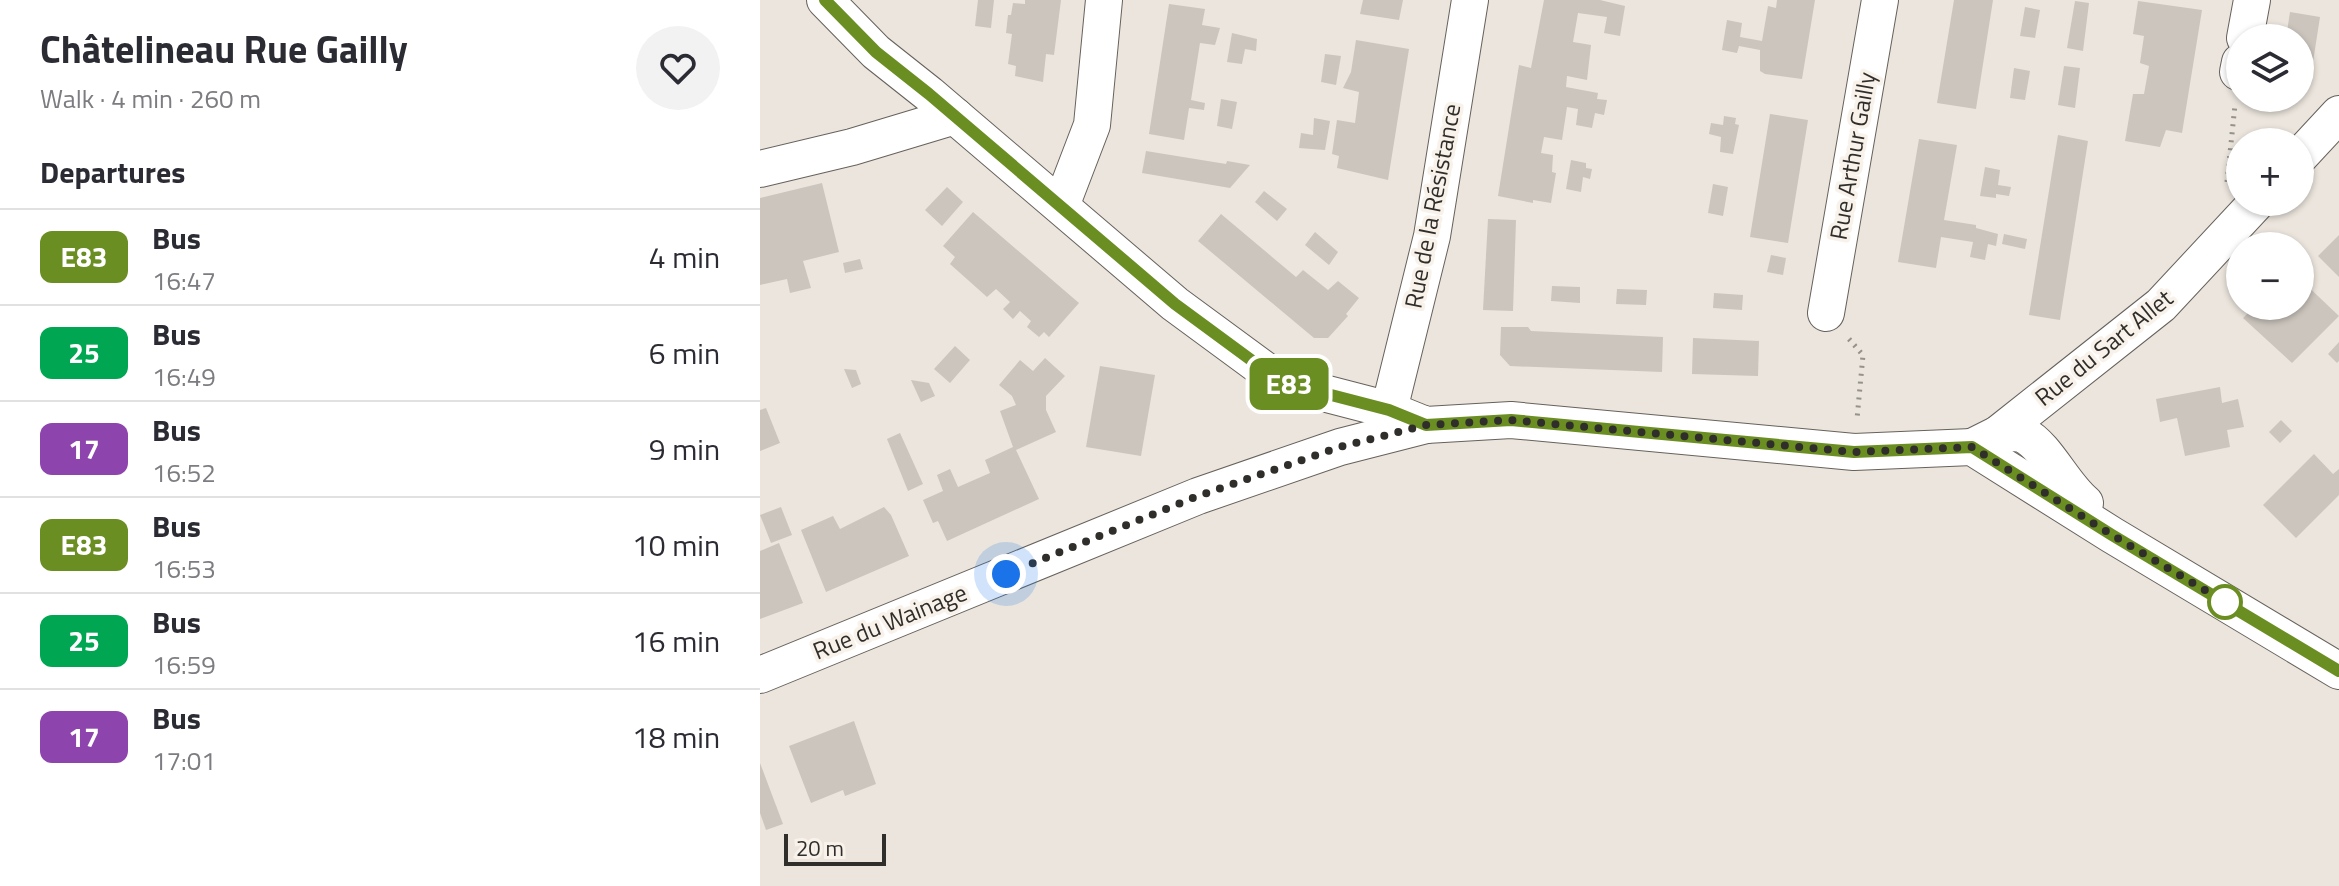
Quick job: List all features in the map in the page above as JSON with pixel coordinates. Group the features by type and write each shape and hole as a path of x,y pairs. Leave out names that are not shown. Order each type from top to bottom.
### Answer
{"street":[{"path":"825,0 876,52 1175,304 1281,382 1389,410 1426,425 1511,420 1854,452 2022,434 2037,446 2072,492 2165,566"},
{"path":"1061,206 1092,125 1104,0"},
{"name":"Rue de la Résistance","path":"1389,410 1432,236 1470,0"},
{"name":"Rue Arthur Gailly","path":"1826,313 1880,0"},
{"path":"2247,24 2252,0"},
{"path":"2314,141 2339,114"},
{"path":"760,169 852,147 955,116"},
{"name":"Rue du Sart Allet","path":"2229,232 2244,216"},
{"name":"Rue du Sart Allet","path":"1985,440 2161,305 2226,235"},
{"path":"2072,492 2053,430 2058,404 2073,375"},
{"name":"Rue du Wainage","path":"760,675 1198,496 1340,447 1426,425"},
{"path":"1985,440 2112,535 2339,671"}],"path":[{"path":"2226,232 2227,184 2235,112"},
{"path":"1826,313 1863,355 1854,452"}],"building":[{"path":"978,0 994,0 991,28 975,26"},
{"path":"1025,0 1061,0 1054,55 1046,54 1043,82 1015,76 1016,66 1008,64 1012,34 1006,33 1008,15 1011,15 1013,3 1025,4"},
{"path":"1363,0 1403,0 1399,20 1360,14"},
{"path":"1544,0 1600,0 1625,6 1620,36 1604,33 1607,17 1578,13 1573,42 1591,45 1587,80 1567,76 1566,87 1598,93 1597,99 1607,100 1604,115 1595,113 1592,128 1576,125 1578,109 1567,107 1562,140 1544,137 1541,153 1553,155 1552,172 1556,173 1551,203 1533,200 1533,203 1498,196 1519,65 1531,68"},
{"path":"1777,0 1815,0 1802,79 1760,71 1760,50 1739,46 1737,53 1722,50 1727,20 1742,23 1740,37 1762,41 1768,6 1776,8"},
{"path":"1954,0 1993,0 1976,109 1937,103"},
{"path":"2075,1 2089,3 2083,51 2067,48"},
{"path":"2138,1 2202,10 2182,133 2166,130 2160,147 2125,141 2133,94 2144,94 2149,66 2140,63 2144,36 2133,34"},
{"path":"1169,4 1205,9 1202,25 1220,28 1215,45 1200,43 1191,100 1205,103 1204,110 1189,108 1184,140 1149,134"},
{"path":"2025,7 2040,10 2035,38 2020,36"},
{"path":"2290,12 2320,17 2314,56 2314,24 2288,24"},
{"path":"1232,33 1257,39 1256,51 1245,49 1242,64 1227,62"},
{"path":"1356,40 1409,49 1388,180 1337,168 1339,156 1332,154 1337,120 1355,123 1359,92 1343,88 1351,72"},
{"path":"1325,54 1341,56 1336,85 1321,82"},
{"path":"2064,66 2080,68 2075,108 2058,105"},
{"path":"2014,68 2030,71 2025,100 2010,98"},
{"path":"1221,99 1237,102 1232,129 1217,126"},
{"path":"1770,114 1808,120 1788,243 1750,237"},
{"path":"1724,116 1736,118 1735,124 1739,125 1733,154 1720,152 1721,137 1709,134 1711,123 1723,125"},
{"path":"1314,118 1330,121 1325,150 1299,148 1301,133 1313,135"},
{"path":"2058,135 2088,141 2060,320 2029,315"},
{"path":"1919,139 1957,145 1944,220 1976,225 1976,228 1998,234 1996,246 1988,244 1985,260 1970,257 1973,242 1941,237 1936,268 1898,262"},
{"path":"1146,151 1250,165 1230,188 1142,173"},
{"path":"1571,160 1586,163 1586,168 1592,169 1590,179 1583,177 1581,192 1566,189"},
{"path":"1985,167 2000,170 1998,185 2011,187 2009,196 1980,196"},
{"path":"822,183 839,252 803,261 811,288 790,293 787,279 760,285 760,198"},
{"path":"1713,184 1728,187 1723,216 1708,213"},
{"path":"947,187 963,202 942,226 925,210"},
{"path":"1264,191 1287,209 1277,221 1255,202"},
{"path":"973,212 1079,303 1049,337 1044,332 1039,337 1027,327 1031,321 1020,311 1013,319 1003,309 1010,302 996,289 987,297 950,264 955,257 943,246"},
{"path":"1221,214 1296,277 1303,270 1328,290 1338,281 1359,298 1328,338 1314,338 1198,241"},
{"path":"1488,219 1516,220 1513,311 1483,310"},
{"path":"1315,232 1338,252 1329,265 1305,245"},
{"path":"2004,234 2027,239 2025,249 2002,244"},
{"path":"2339,235 2339,277 2318,256"},
{"path":"1771,255 1786,258 1783,275 1767,272"},
{"path":"860,259 863,269 845,273 843,263"},
{"path":"1552,286 1580,287 1580,303 1551,301"},
{"path":"1617,289 1647,290 1646,305 1616,304"},
{"path":"2314,292 2339,316 2292,363 2245,320 2314,320"},
{"path":"1714,293 1743,295 1742,310 1713,308"},
{"path":"1501,327 1663,337 1662,372 1510,366 1500,355"},
{"path":"1693,338 1759,341 1758,376 1692,374"},
{"path":"2339,342 2339,361 2337,363 2328,354"},
{"path":"955,346 970,360 950,383 934,369"},
{"path":"1045,358 1065,376 1046,396 1046,410 1056,432 1016,450 1039,499 947,541 938,521 933,523 923,500 943,491 937,475 950,469 958,487 990,473 985,460 1013,447 1000,411 1016,405 1012,396 999,385 1020,360 1033,371"},
{"path":"1100,366 1155,375 1141,456 1086,447"},
{"path":"844,369 856,370 861,384 852,388"},
{"path":"911,380 929,383 935,396 921,402"},
{"path":"2220,387 2222,403 2238,399 2244,427 2227,430 2230,447 2185,456 2177,418 2160,422 2156,399"},
{"path":"766,408 780,443 760,451 760,410"},
{"path":"2281,420 2292,431 2280,443 2269,432"},
{"path":"900,433 923,484 908,491 887,439"},
{"path":"2314,454 2333,474 2339,469 2339,495 2296,538 2263,505"},
{"path":"781,507 792,535 771,543 760,515"},
{"path":"884,507 891,515 909,556 826,592 801,530 833,516 840,529"},
{"path":"779,543 803,603 760,619 760,551"},
{"path":"854,721 876,784 845,796 843,790 811,803 789,746"},
{"path":"760,763 783,824 766,830 760,813"}],"bus line":[{"name":"E83","path":"825,0 876,52 1175,304 1281,382 1389,410 1426,425 1511,420 1854,452 1972,447 2339,671"}],"route":[{"path":"1006,574 1198,496 1340,447 1426,425 1511,420 1854,452 1972,447 2225,602"}]}
